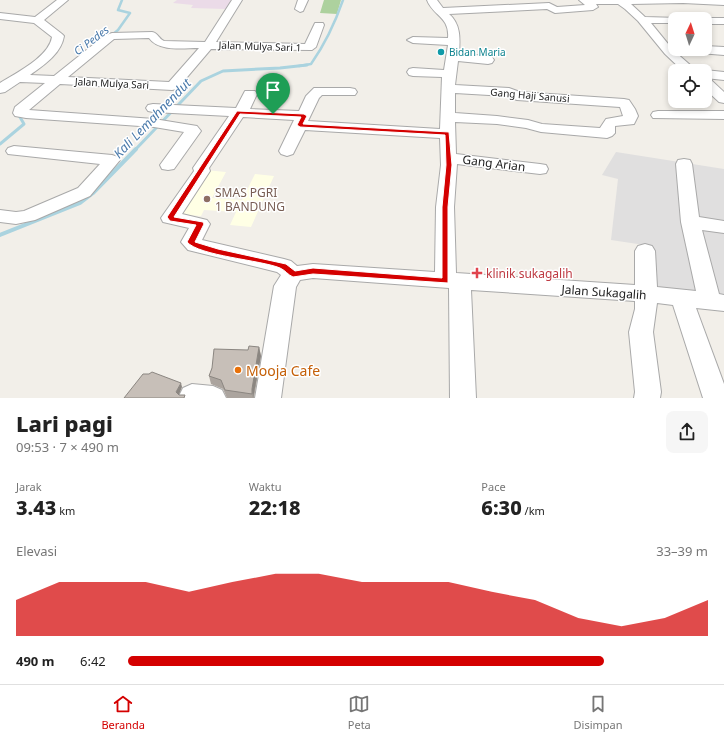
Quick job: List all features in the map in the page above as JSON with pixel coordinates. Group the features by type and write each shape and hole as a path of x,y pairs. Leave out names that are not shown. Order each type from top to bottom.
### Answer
{"street":[{"path":"37,20 63,0"},
{"path":"153,115 172,86 209,44 237,0"},
{"path":"585,0 627,3 663,8"},
{"path":"436,6 549,6 555,10 593,7 585,0"},
{"path":"627,3 683,0 724,2"},
{"path":"627,3 668,46"},
{"path":"436,6 450,20 452,25 453,50 449,81 447,134 448,158 445,207 463,358 463,398"},
{"path":"0,16 37,20 56,33 59,40 53,51 48,56 0,89"},
{"path":"644,20 668,20"},
{"path":"712,21 722,21"},
{"name":"Jalan Mulya Sari 1","path":"209,44 309,48 319,25"},
{"path":"209,44 163,44 157,42 152,35 125,35 108,38 59,80 23,107 20,110 20,113 153,115 184,110 240,112 302,120 447,134"},
{"path":"413,40 488,60"},
{"path":"712,50 724,51"},
{"path":"677,56 685,64"},
{"path":"413,72 449,81 488,82"},
{"path":"712,75 724,76"},
{"name":"Jalan Mulya Sari","path":"16,78 172,86"},
{"name":"Gang Haji Sanusi","path":"448,117 497,120 528,124 541,128 607,133 608,125 612,122 629,121 631,118 624,103 517,96 509,92 449,81"},
{"path":"712,89 724,100"},
{"path":"287,152 313,96 319,91 350,92"},
{"path":"250,94 240,112 201,168 202,171 170,218 200,224 191,242 195,245 284,266 293,274 284,286 268,398"},
{"path":"153,115 171,125 191,129 193,132 168,165"},
{"path":"658,115 724,115"},
{"path":"0,216 16,218 28,216 84,192 112,160 14,151"},
{"name":"Gang Arian","path":"448,158 540,169"},
{"path":"684,164 690,222 717,303"},
{"path":"690,222 724,227"},
{"path":"645,251 646,294 645,317 642,332 648,392 647,398"},
{"name":"Jalan Sukagalih","path":"293,274 313,271 646,294 717,303"},
{"path":"682,299 716,398"}],"shaded area":[{"path":"177,0 231,0 226,9 191,8 193,5 173,3"},
{"path":"616,152 724,169 724,302 655,292 651,246 611,240 618,179 602,175"},
{"name":"SMAS PGRI 1 BANDUNG","path":"205,170 226,172 212,198 242,200 255,174 274,176 251,227 230,225 236,212 204,210 201,216 177,214"}],"green space":[{"path":"324,0 341,0 337,14 320,13"}],"building":[{"name":"Mooja Cafe","path":"249,346 259,347 252,394 225,390 221,380 209,376 212,368 214,349 248,350"},
{"path":"152,372 181,383 176,392 179,395 185,395 184,398 124,398 143,374 149,374"}],"waterway":[{"name":"Ci Pedes","path":"112,35 118,30 130,13 118,10 122,0"},
{"name":"Kali Lemahnendut","path":"301,66 311,64 321,49 337,17 343,0"},
{"name":"Kali Lemahnendut","path":"301,66 307,65"},
{"name":"Kali Lemahnendut","path":"135,150 201,81 223,71 301,66"},
{"name":"Ci Pedes","path":"0,144 24,124 17,112"},
{"name":"Kali Lemahnendut","path":"0,235 80,203 93,193 136,149"}],"place":[{"name":"Bidan Maria","path":"441,52"},
{"name":"SMAS PGRI 1 BANDUNG","path":"207,199"},
{"name":"klinik sukagalih","path":"477,273"},
{"name":"Mooja Cafe","path":"238,370"}],"route":[{"path":"239,112 273,114 304,116 300,125 447,134 449,165 445,207 446,281 313,271 293,274 284,266 218,251 195,245 191,242 201,226 199,222 172,219 170,217 202,171 201,168 239,112"}]}
